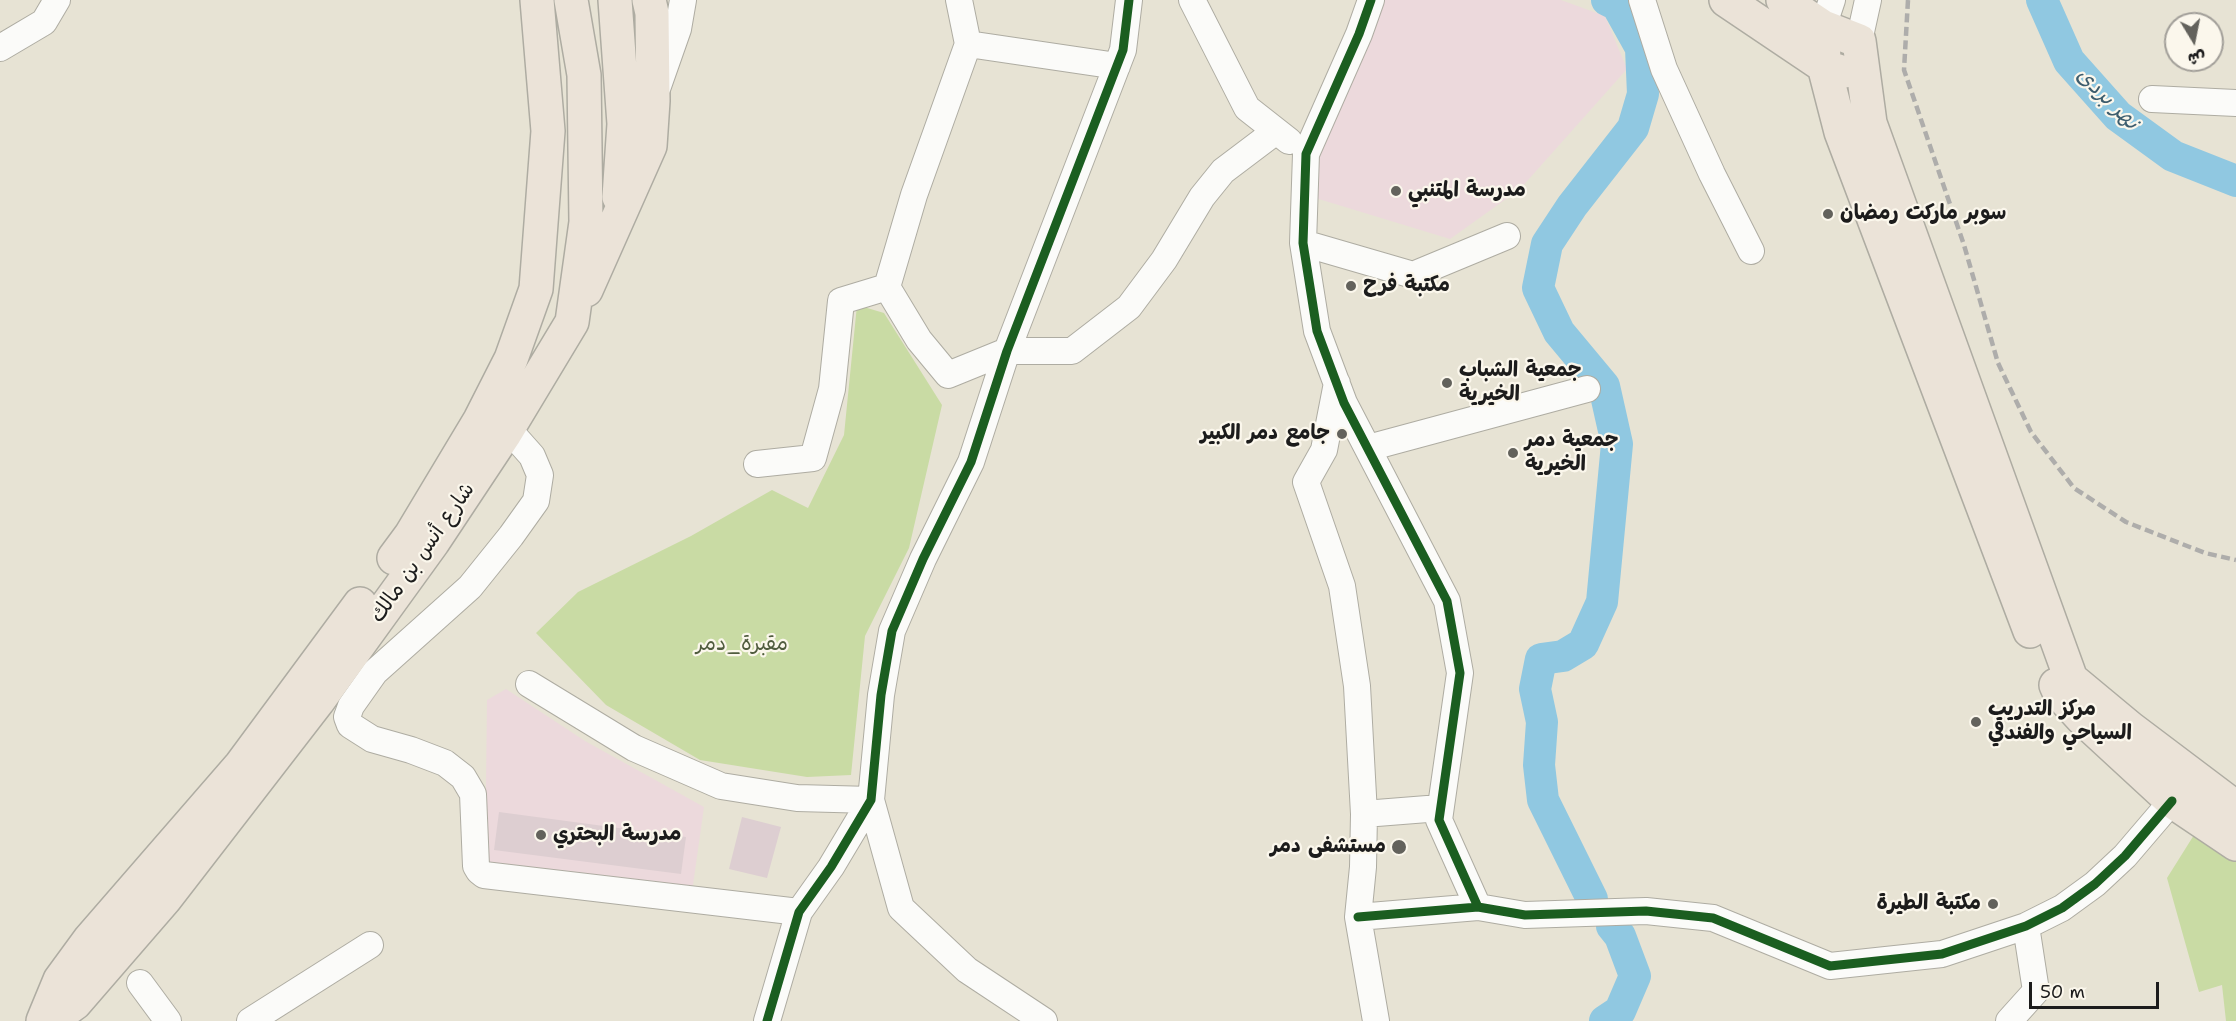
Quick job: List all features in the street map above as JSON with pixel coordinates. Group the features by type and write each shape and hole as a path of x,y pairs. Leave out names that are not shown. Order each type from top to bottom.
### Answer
{"main road":[{"name":"شارع أنس بن مالك","path":"50,1021 75,1003 165,898 318,701 433,542 497,428 511,359 536,289 548,131 537,0"},
{"name":"شارع أنس بن مالك","path":"43,1021 60,980 90,939 241,765 411,535 497,428 572,322 586,211 585,75 571,0"},
{"path":"615,0 624,124 617,223"},
{"path":"572,322 650,146 653,101 652,13 649,0"},
{"path":"1726,0 1824,66 1863,77"},
{"path":"1783,0 1828,14 1858,41 1870,123 2071,679 2130,728 2236,808"},
{"path":"1828,14 1824,66 1841,132 2026,621 2055,684 2060,694 2082,718 2172,801 2236,844"}],"street":[{"path":"0,48 44,22 57,0"},
{"path":"653,101 678,29 683,0"},
{"path":"959,0 968,44 914,195 887,287 920,340 948,375 1007,351 1072,351 1129,307 1164,260 1202,197 1223,171 1276,131"},
{"path":"1044,1021 967,970 901,908 871,800 881,695 892,631 923,559 971,462 1007,351 1123,50 1129,0"},
{"path":"1192,0 1247,108 1306,154"},
{"path":"1371,0 1359,34 1306,154 1303,243 1317,331 1344,403 1447,601 1460,673 1439,820 1478,907"},
{"path":"1642,0 1664,69 1712,174 1751,251"},
{"path":"1858,41 1868,0"},
{"path":"968,44 1117,66"},
{"path":"2152,99 2236,103"},
{"path":"1303,243 1413,275 1507,236"},
{"path":"757,464 813,458 832,389 841,301 887,287"},
{"path":"1337,383 1324,450 1306,482 1342,586 1357,686 1364,814 1363,867 1358,917 1376,1021"},
{"path":"1368,448 1587,389"},
{"path":"497,428 532,456 540,475 536,501 470,587 375,672 351,706 347,717 350,724 372,739 445,763 463,777 473,794 476,866 484,875 799,912"},
{"path":"528,684 634,748 720,786 797,798 871,800"},
{"path":"767,1021 799,912 831,867 871,800"},
{"path":"1358,917 1478,907 1525,915 1646,911 1713,918 1830,966 1942,954 2026,926 2062,908 2095,884 2125,856 2172,801"},
{"path":"1364,814 1440,808"},
{"path":"2009,1021 2036,991 2026,926"},
{"path":"250,1021 370,945"},
{"path":"140,983 168,1021"}],"shaded area":[{"path":"1382,0 1561,0 1605,16 1627,69 1520,189 1450,239 1299,193"},
{"path":"506,689 585,741 704,807 692,892 485,866 487,700"}],"green space":[{"name":"مقبرة_دمر","path":"857,305 884,313 942,405 909,548 865,636 851,775 807,777 700,760 606,705 536,633 578,592 691,536 772,490 808,508 844,435"},
{"path":"2199,827 2236,853 2236,1021 2226,1021 2222,985 2199,992 2167,878"}],"building":[{"path":"499,812 686,837 681,874 494,850"},
{"path":"742,817 781,827 767,878 729,869"}],"waterway":[{"path":"1592,899 1543,800 1539,765 1542,722 1535,689 1541,659 1563,656 1583,644 1602,602 1617,444 1604,386 1559,332 1538,288 1547,244 1572,206 1633,128 1643,94 1641,48 1617,5 1607,0"},
{"name":"نهر بردى","path":"2042,0 2069,61 2118,116 2173,156 2236,181"},
{"path":"1605,1021 1620,1011 1635,976 1620,936 1612,926"}],"railway":[{"path":"1908,0 1904,70 1964,245 1998,363 2031,432 2074,488 2126,522 2205,553 2236,560"}],"cycle path":[{"path":"767,1021 799,912 831,867 871,800 881,695 892,631 923,559 971,462 1007,351 1123,50 1129,0"},
{"path":"1371,0 1359,34 1306,154 1303,243 1317,331 1344,403 1447,601 1460,673 1439,820 1478,907"},
{"path":"1358,917 1478,907 1525,915 1646,911 1713,918 1830,966 1942,954 2026,926 2062,908 2095,884 2125,856 2172,801"}],"place":[{"name":"مدرسة المتنبي","path":"1396,191"},
{"name":"سوبر ماركت رمضان","path":"1828,214"},
{"name":"مكتبة فرح","path":"1351,286"},
{"name":"جمعية الشباب الخيرية","path":"1447,383"},
{"name":"جامع دمر الكبير","path":"1342,434"},
{"name":"جمعية دمر الخيرية","path":"1513,453"},
{"name":"مركز التدريب السياحي والفندقي","path":"1976,722"},
{"name":"مدرسة البحتري","path":"541,835"},
{"name":"مستشفى دمر","path":"1399,847"},
{"name":"مكتبة الطيرة","path":"1993,904"}]}
